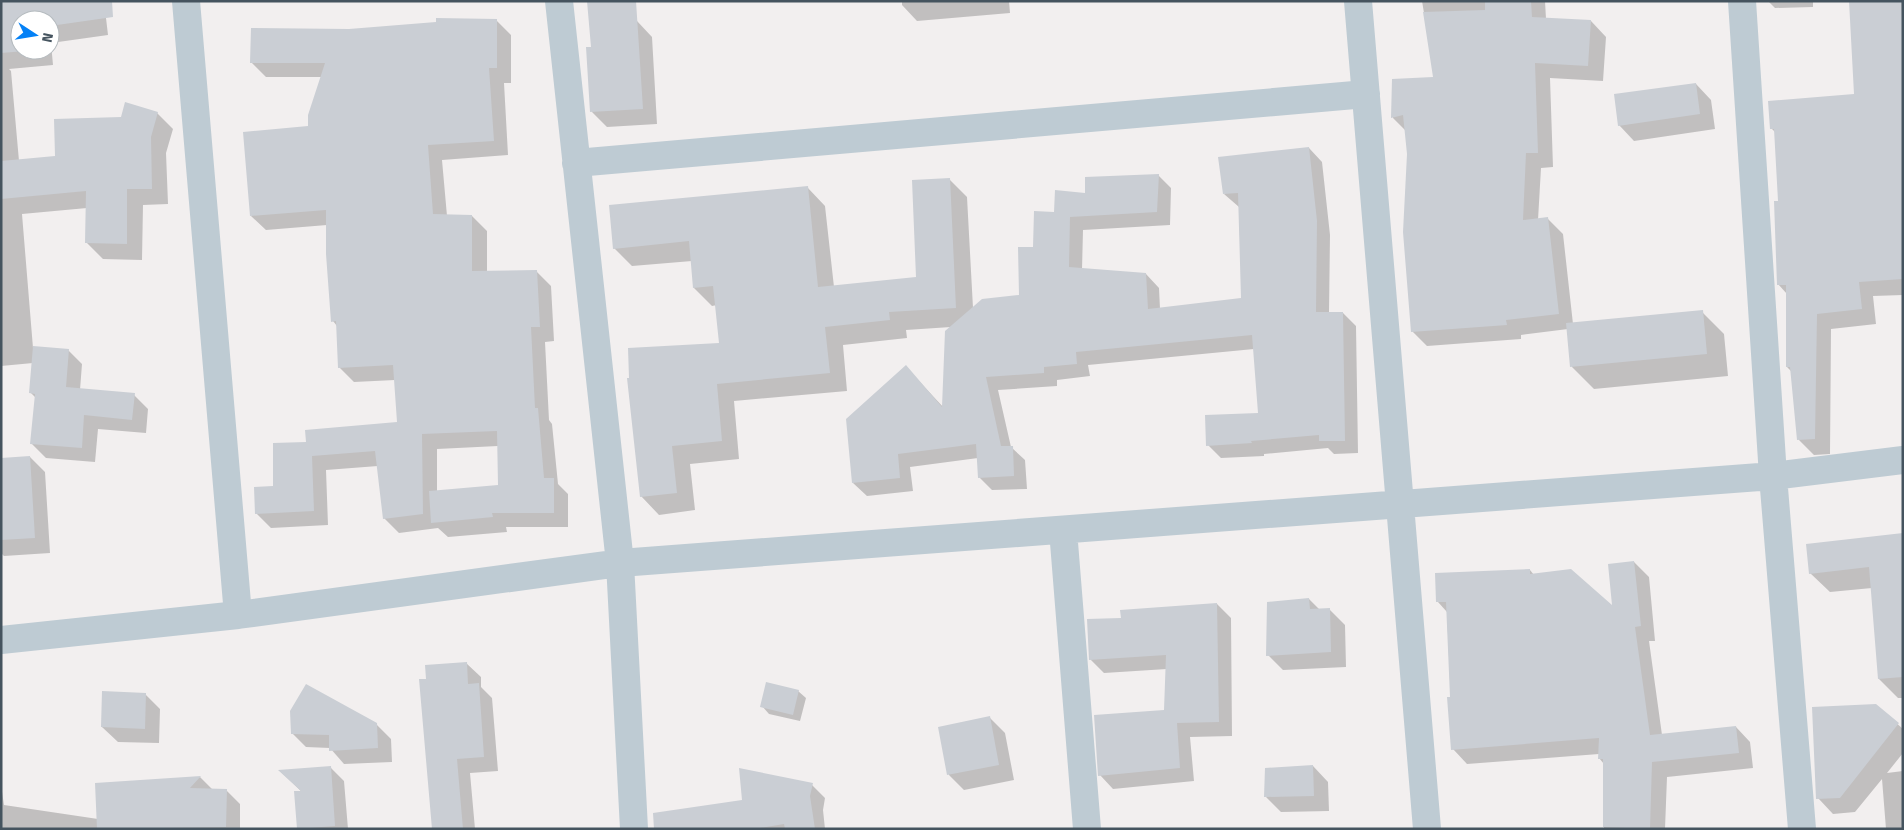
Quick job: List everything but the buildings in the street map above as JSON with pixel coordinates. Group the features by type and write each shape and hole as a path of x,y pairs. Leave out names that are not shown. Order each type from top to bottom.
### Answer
{"street":[{"path":"186,1 238,615"},
{"path":"559,1 620,563 634,829"},
{"path":"1358,1 1427,829"},
{"path":"1742,1 1773,476 1802,829"},
{"path":"576,163 1366,94"},
{"path":"1,640 238,615 620,563 1773,476 1903,460"},
{"path":"1063,530 1087,829"}]}
